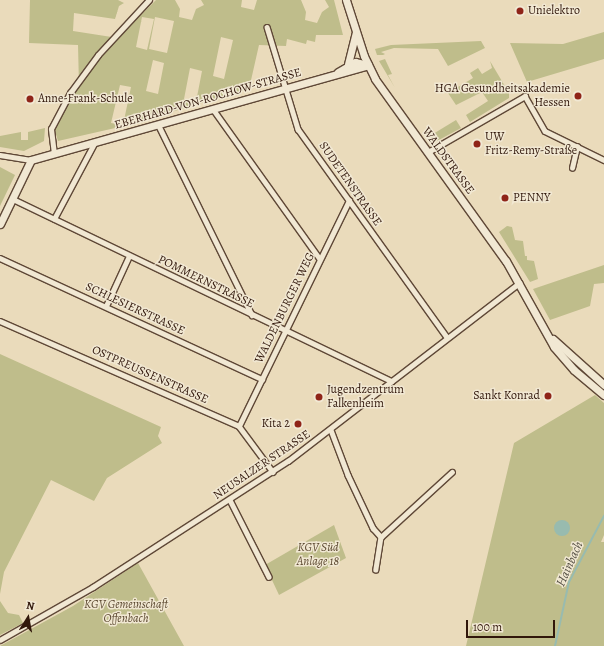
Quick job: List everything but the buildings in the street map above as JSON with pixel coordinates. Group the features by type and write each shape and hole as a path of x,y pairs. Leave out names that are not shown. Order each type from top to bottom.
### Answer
{"main road":[{"name":"WALDSTRASSE","path":"346,0 368,65 503,257 562,357 604,395"},
{"path":"348,64 356,30"},
{"path":"335,75 348,64 358,62 368,65"},
{"name":"EBERHARD-VON-ROCHOW-STRASSE","path":"31,160 368,65"},
{"path":"0,224 31,160"},
{"name":"WALDSTRASSE","path":"545,330 604,385"}],"street":[{"path":"54,154 51,129 70,93 98,55 149,0"},
{"name":"SUDETENSTRASSE","path":"267,27 298,129 447,337"},
{"path":"428,152 525,96 545,131 604,160"},
{"path":"214,109 320,259"},
{"path":"158,124 252,315"},
{"path":"54,219 95,142"},
{"path":"572,168 577,147"},
{"name":"EBERHARD-VON-ROCHOW-STRASSE","path":"0,155 31,160"},
{"name":"POMMERNSTRASSE","path":"13,199 391,381"},
{"name":"WALDENBURGER WEG","path":"239,426 349,200"},
{"path":"106,306 129,256"},
{"name":"SCHLESIERSTRASSE","path":"0,258 262,378"},
{"name":"NEUSALZER STRASSE","path":"0,640 93,587 273,472 331,430 447,337 519,283"},
{"name":"OSTPREUSSENSTRASSE","path":"0,321 239,426 273,472"},
{"path":"331,430 348,475 373,528 381,537"},
{"path":"376,570 381,537 452,472"},
{"path":"230,500 269,577"}],"green space":[{"path":"30,0 118,0 124,3 119,6 115,19 74,13 73,31 118,38 156,0 175,0 180,9 179,17 192,20 196,9 204,5 201,0 242,0 241,7 254,10 257,0 301,0 306,12 305,20 317,23 322,12 329,7 325,0 334,0 343,35 316,35 315,42 307,40 306,44 287,39 286,46 259,45 249,89 124,126 58,141 54,128 79,86 78,45 29,43","holes":["142,17 154,19 147,50 136,47","155,17 174,21 167,53 149,49","221,37 233,40 224,79 213,76","153,60 164,63 158,94 146,91","190,68 202,71 196,102 184,99","120,85 131,87 123,125 111,123"]},
{"path":"604,32 604,59 527,82 510,43 563,44"},
{"path":"481,41 485,48 448,66 438,49 394,48 381,52 385,54 383,55 377,55 375,49 391,45"},
{"path":"385,59 392,74 388,75 395,88 379,61"},
{"path":"490,61 509,93 509,98 470,122 466,115 488,101 482,92 456,105 448,93 473,78 470,73 478,68 482,74 492,68"},
{"path":"456,120 461,128 437,141 431,138 433,134"},
{"path":"45,128 44,141 24,151 0,147 0,136 21,132 21,140 28,140 28,132"},
{"path":"0,167 15,175 0,206"},
{"path":"507,226 512,227 515,240 523,241 525,256 527,256 527,260 534,261 538,279 530,282 499,232"},
{"path":"604,265 604,283 594,284 590,306 550,320 533,289"},
{"path":"0,354 161,427 158,436 162,443 107,478 94,501 51,480 4,572 0,594"},
{"path":"595,395 604,403 604,535 601,542 604,542 604,646 466,646 514,443"},
{"name":"KGV Süd Anlage 18","path":"334,525 346,558 279,595 265,565"},
{"name":"KGV Gemeinschaft Offenbach","path":"138,563 184,646 0,646 73,606"},
{"path":"0,601 8,613 19,615 23,623 0,635"}],"water":[{"path":"562,520 568,522 570,528 568,534 562,536 556,534 554,528 556,522"}],"waterway":[{"name":"Hainbach","path":"555,646 569,582 604,516"}],"place":[{"name":"Unielektro","path":"520,11"},
{"name":"HGA Gesundheitsakademie Hessen","path":"578,96"},
{"name":"Anne-Frank-Schule","path":"30,99"},
{"name":"UW Fritz-Remy-Straße","path":"477,144"},
{"name":"PENNY","path":"505,198"},
{"name":"Sankt Konrad","path":"548,396"},
{"name":"Jugendzentrum Falkenheim","path":"319,397"},
{"name":"Kita 2","path":"298,424"}]}
